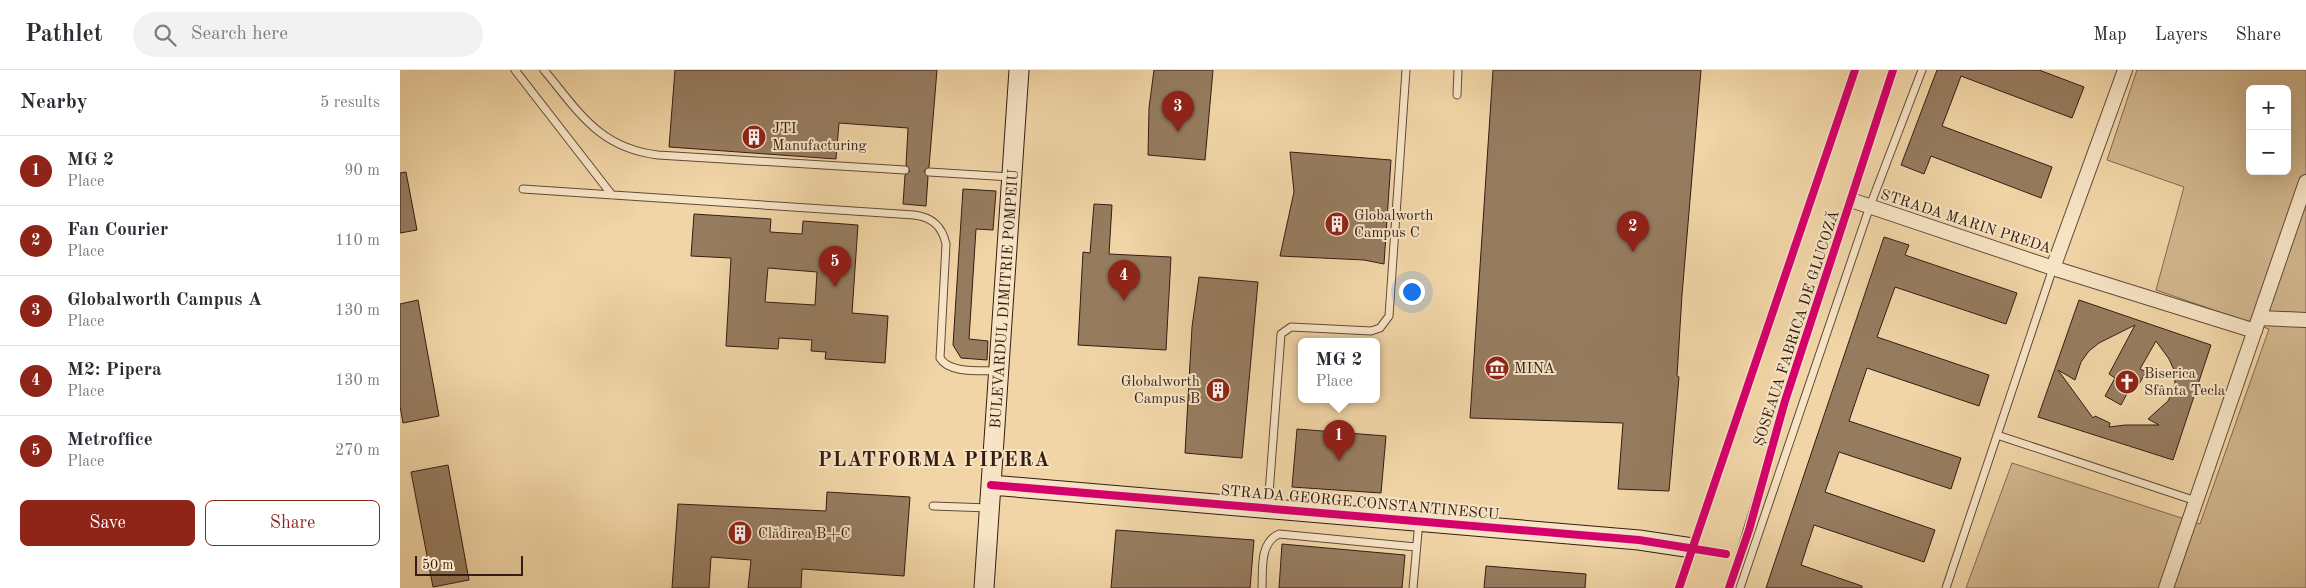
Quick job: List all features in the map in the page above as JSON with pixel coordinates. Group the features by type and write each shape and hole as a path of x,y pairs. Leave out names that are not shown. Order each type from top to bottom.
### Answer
{"main road":[{"name":"ȘOSEAUA FABRICA DE GLUCOZĂ","path":"1714,588 1715,552 1865,70"},
{"name":"ȘOSEAUA FABRICA DE GLUCOZĂ","path":"1693,588 1715,552 1764,424 1882,70"}],"street":[{"name":"BULEVARDUL DIMITRIE POMPEIU","path":"984,588 1019,70"},
{"name":"STRADA MARIN PREDA","path":"1839,196 2053,268 2125,70"},
{"path":"2166,588 2306,182"},
{"path":"2053,268 2258,324 2306,320"},
{"name":"STRADA GEORGE CONSTANTINESCU","path":"991,485 1647,541 1715,552"}],"lane":[{"path":"515,70 612,195"},
{"path":"1268,508 1282,334 1290,327 1371,331 1380,328 1389,316 1406,70"},
{"path":"1457,94 1458,70"},
{"path":"1740,588 1870,206 1922,70"},
{"path":"546,71 590,125 604,137 632,150 658,155 905,170"},
{"path":"929,172 1012,177"},
{"path":"523,189 904,214 931,219 941,229 946,244 940,358 945,364 954,368 999,371"},
{"path":"1946,588 2053,268"},
{"path":"1996,435 2196,501"},
{"path":"933,506 990,508"},
{"path":"1413,588 1419,521"},
{"path":"1262,588 1265,547 1270,539 1278,534 1416,547"}],"shaded area":[{"path":"2137,70 2306,70 2306,588 1966,588 2012,463 2200,524 2269,329 2156,290 2184,187 2107,160"}],"building":[{"name":"JTI Manufacturing","path":"675,70 937,70 929,167 924,171 928,177 926,206 903,204 905,175 910,171 906,165 908,128 839,123 836,159 669,147"},
{"path":"1154,70 1213,70 1205,160 1148,155 1149,108"},
{"path":"1493,70 1701,70 1682,295 1677,376 1679,377 1669,491 1618,489 1623,423 1470,418"},
{"path":"1937,70 2039,70 2084,87 2072,118 1961,76 1942,126 2052,167 2041,198 1931,156 1924,174 1901,165"},
{"name":"Globalworth Campus C","path":"1290,152 1391,160 1384,264 1364,260 1280,256 1294,192"},
{"path":"406,172 417,230 400,233 400,173"},
{"path":"963,189 996,191 993,230 976,229 969,339 988,341 987,360 961,358 953,345"},
{"path":"1094,204 1112,205 1109,254 1171,257 1166,350 1078,345 1083,252 1090,253"},
{"path":"694,214 771,219 770,232 802,234 803,221 858,225 852,313 888,316 885,363 825,359 826,352 811,351 812,340 779,338 778,349 726,346 731,258 691,256","holes":["768,268 817,272 815,305 765,302"]},
{"path":"1884,237 1909,245 1905,255 2017,293 2006,324 1895,287 1877,337 1989,375 1979,406 1867,368 1849,421 1961,458 1951,489 1839,452 1825,492 1935,530 1924,562 1814,525 1801,565 1862,586 1862,588 1766,588"},
{"name":"Globalworth Campus B","path":"1199,277 1258,282 1242,458 1185,453 1192,327"},
{"path":"418,300 439,416 403,423 400,406 400,304"},
{"path":"2079,300 2211,345 2173,460 2038,417","holes":["2135,325 2109,374 2115,378 2105,396 2121,405 2131,386 2136,389 2146,372 2140,369 2156,341 2169,359 2174,370 2175,382 2168,401 2148,419 2159,425 2109,427 2110,423 2095,416 2093,418 2058,370 2075,380 2081,362 2089,351 2099,343"]},
{"path":"1297,429 1386,436 1381,493 1292,487"},
{"path":"448,465 469,580 433,587 411,472"},
{"path":"827,492 910,497 904,576 802,569 801,588 748,588 751,560 711,557 709,588 672,588 678,504 826,511"},
{"path":"1116,530 1254,540 1250,588 1111,588"},
{"path":"1282,544 1405,555 1402,588 1279,588"},
{"path":"1486,566 1586,574 1585,588 1484,588"}],"cycle path":[{"path":"1679,588 1855,70"},
{"path":"1729,588 1749,530 1785,401 1893,70"},
{"path":"991,485 1639,540 1726,554"}],"place":[{"name":"Globalworth Campus A","path":"1178,132"},
{"name":"JTI Manufacturing","path":"754,137"},
{"name":"Globalworth Campus C","path":"1337,224"},
{"name":"Fan Courier","path":"1633,252"},
{"name":"Metroffice","path":"835,287"},
{"name":"M2: Pipera","path":"1124,301"},
{"name":"MINA","path":"1497,368"},
{"name":"Biserica Sfânta Tecla","path":"2127,382"},
{"name":"Globalworth Campus B","path":"1218,390"},
{"name":"MG 2","path":"1339,461"},
{"name":"Clădirea B+C","path":"740,533"}],"district":[{"name":"PLATFORMA PIPERA","path":"934,459"}]}
